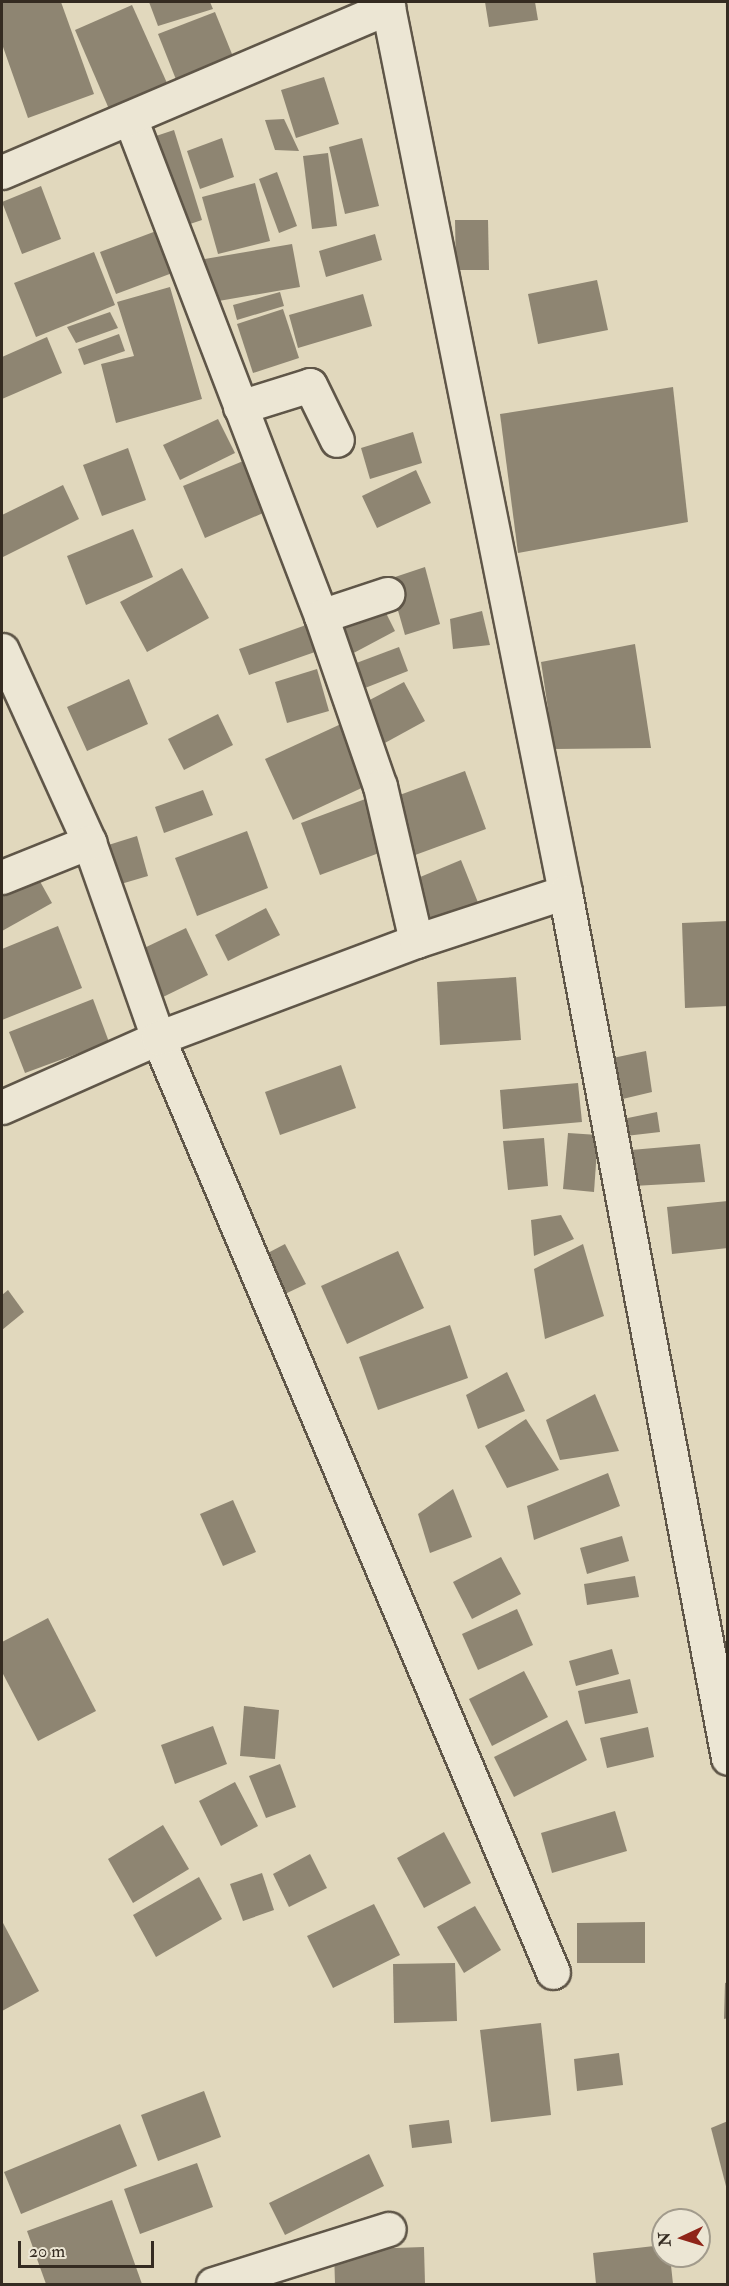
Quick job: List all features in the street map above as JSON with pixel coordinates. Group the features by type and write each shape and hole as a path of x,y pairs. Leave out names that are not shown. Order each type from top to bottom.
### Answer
{"street":[{"path":"2,172 388,4 565,892 728,1758"},
{"path":"130,118 321,616 380,786 416,940"},
{"path":"240,407 310,385 337,440"},
{"path":"321,616 387,594"},
{"path":"2,650 89,842 158,1038 553,1972"},
{"path":"2,877 89,842"},
{"path":"2,1107 158,1038 416,940 565,892"},
{"path":"213,2284 389,2229"}],"building":[{"path":"2,2 61,2 94,94 28,118 2,44"},
{"path":"149,2 210,2 213,9 158,26"},
{"path":"485,2 535,2 538,20 489,27"},
{"path":"132,5 167,83 109,109 75,30"},
{"path":"215,12 234,59 177,82 158,34"},
{"path":"324,77 339,124 296,138 281,90"},
{"path":"284,119 299,151 275,150 265,120"},
{"path":"174,130 202,220 184,226 156,136"},
{"path":"222,138 234,177 200,189 187,151"},
{"path":"362,138 379,206 345,214 329,147"},
{"path":"328,153 337,226 312,229 303,156"},
{"path":"277,172 297,226 279,233 259,179"},
{"path":"255,183 270,241 218,254 202,197"},
{"path":"41,186 61,239 22,254 2,202"},
{"path":"455,220 488,220 489,270 456,270"},
{"path":"159,230 175,272 116,294 100,252"},
{"path":"375,234 382,260 326,277 319,251"},
{"path":"292,244 300,287 207,303 199,260"},
{"path":"94,252 115,305 36,337 14,283"},
{"path":"597,280 608,330 538,344 528,294"},
{"path":"170,287 202,399 116,423 101,364 134,356 117,302"},
{"path":"280,292 284,306 237,320 233,305"},
{"path":"363,294 372,326 298,348 289,315"},
{"path":"283,309 299,358 253,373 237,324"},
{"path":"110,312 118,328 76,343 67,327"},
{"path":"119,334 125,351 84,365 78,349"},
{"path":"47,337 62,373 2,399 2,357"},
{"path":"673,387 688,522 518,553 500,414"},
{"path":"218,419 235,453 180,480 163,445"},
{"path":"413,432 422,463 370,479 361,448"},
{"path":"128,448 146,500 102,516 83,465"},
{"path":"248,459 270,510 205,538 183,486"},
{"path":"416,470 431,503 377,528 362,496"},
{"path":"63,485 79,519 3,557 2,515"},
{"path":"133,529 153,577 86,605 67,556"},
{"path":"425,567 440,624 405,635 389,579"},
{"path":"182,568 209,618 147,652 120,602"},
{"path":"377,595 395,631 348,656 330,619"},
{"path":"482,611 490,645 453,649 450,619"},
{"path":"306,625 315,652 249,675 239,649"},
{"path":"635,644 651,748 554,749 541,662"},
{"path":"399,647 408,671 360,690 351,665"},
{"path":"317,669 329,711 287,723 275,682"},
{"path":"129,679 148,724 87,751 67,707"},
{"path":"404,682 425,721 383,744 362,704"},
{"path":"218,714 233,745 184,770 168,739"},
{"path":"341,724 368,785 293,820 265,759"},
{"path":"465,771 486,829 407,858 386,800"},
{"path":"203,790 213,815 164,833 155,807"},
{"path":"368,798 387,850 320,875 301,823"},
{"path":"247,831 268,888 197,916 175,858"},
{"path":"137,836 148,876 114,886 102,847"},
{"path":"461,860 479,905 430,925 413,880"},
{"path":"37,876 52,903 2,931 2,896"},
{"path":"266,908 280,935 228,961 215,935"},
{"path":"728,921 728,1006 685,1008 682,923"},
{"path":"58,926 82,988 2,1020 2,949"},
{"path":"186,928 208,975 163,997 140,950"},
{"path":"516,977 521,1040 440,1045 437,982"},
{"path":"93,999 109,1042 25,1073 9,1032"},
{"path":"646,1051 652,1092 610,1102 608,1059"},
{"path":"341,1065 356,1108 280,1135 265,1092"},
{"path":"578,1083 582,1122 503,1129 500,1090"},
{"path":"657,1112 660,1132 617,1137 618,1120"},
{"path":"568,1133 598,1135 594,1192 563,1189"},
{"path":"544,1138 548,1186 508,1190 503,1141"},
{"path":"700,1144 705,1182 633,1186 631,1150"},
{"path":"728,1201 728,1248 672,1254 667,1207"},
{"path":"561,1215 574,1239 534,1256 531,1220"},
{"path":"285,1244 306,1284 285,1294 264,1255"},
{"path":"583,1244 604,1316 545,1339 534,1269"},
{"path":"398,1251 424,1308 347,1344 321,1286"},
{"path":"8,1290 24,1312 2,1330 2,1295"},
{"path":"450,1325 468,1378 378,1410 359,1357"},
{"path":"507,1372 525,1411 478,1429 466,1395"},
{"path":"595,1394 619,1451 560,1460 546,1420"},
{"path":"526,1419 559,1470 507,1488 485,1446"},
{"path":"608,1473 620,1506 534,1540 527,1506"},
{"path":"453,1489 472,1537 430,1553 418,1514"},
{"path":"233,1500 256,1552 223,1566 200,1514"},
{"path":"622,1536 629,1561 587,1574 580,1548"},
{"path":"501,1557 521,1594 472,1619 453,1582"},
{"path":"635,1576 639,1597 587,1605 584,1584"},
{"path":"517,1609 533,1645 478,1670 462,1634"},
{"path":"48,1618 96,1711 38,1741 2,1672 2,1642"},
{"path":"612,1649 619,1674 576,1686 569,1661"},
{"path":"524,1671 548,1717 492,1746 469,1699"},
{"path":"630,1679 638,1713 585,1724 578,1691"},
{"path":"244,1706 279,1710 275,1759 240,1756"},
{"path":"567,1720 587,1760 514,1797 494,1757"},
{"path":"213,1726 227,1764 175,1784 161,1745"},
{"path":"648,1727 654,1757 607,1768 600,1738"},
{"path":"280,1764 296,1807 266,1818 249,1776"},
{"path":"235,1782 258,1826 221,1846 199,1801"},
{"path":"615,1811 627,1851 552,1873 541,1833"},
{"path":"163,1825 189,1869 133,1903 108,1859"},
{"path":"444,1832 471,1883 424,1908 397,1858"},
{"path":"310,1854 327,1888 289,1907 273,1874"},
{"path":"262,1873 274,1910 243,1921 230,1884"},
{"path":"199,1877 222,1919 156,1957 133,1915"},
{"path":"374,1904 400,1955 333,1988 307,1936"},
{"path":"475,1906 501,1950 464,1973 437,1927"},
{"path":"2,1921 39,1991 2,2011"},
{"path":"645,1922 645,1963 577,1963 577,1923"},
{"path":"455,1963 457,2021 394,2023 393,1964"},
{"path":"728,1982 728,2018 724,2019 725,1983"},
{"path":"541,2023 551,2115 491,2122 480,2030"},
{"path":"619,2053 623,2085 577,2091 574,2059"},
{"path":"204,2091 221,2137 158,2161 141,2115"},
{"path":"449,2120 452,2143 412,2148 409,2125"},
{"path":"728,2121 728,2190 727,2190 711,2128"},
{"path":"120,2124 137,2166 21,2214 4,2172"},
{"path":"369,2154 384,2186 285,2235 269,2203"},
{"path":"197,2163 213,2207 140,2234 124,2189"},
{"path":"112,2200 142,2284 46,2284 27,2231"},
{"path":"651,2246 651,2268 671,2268 673,2284 596,2284 593,2253"},
{"path":"424,2247 425,2284 335,2284 334,2250"}]}
